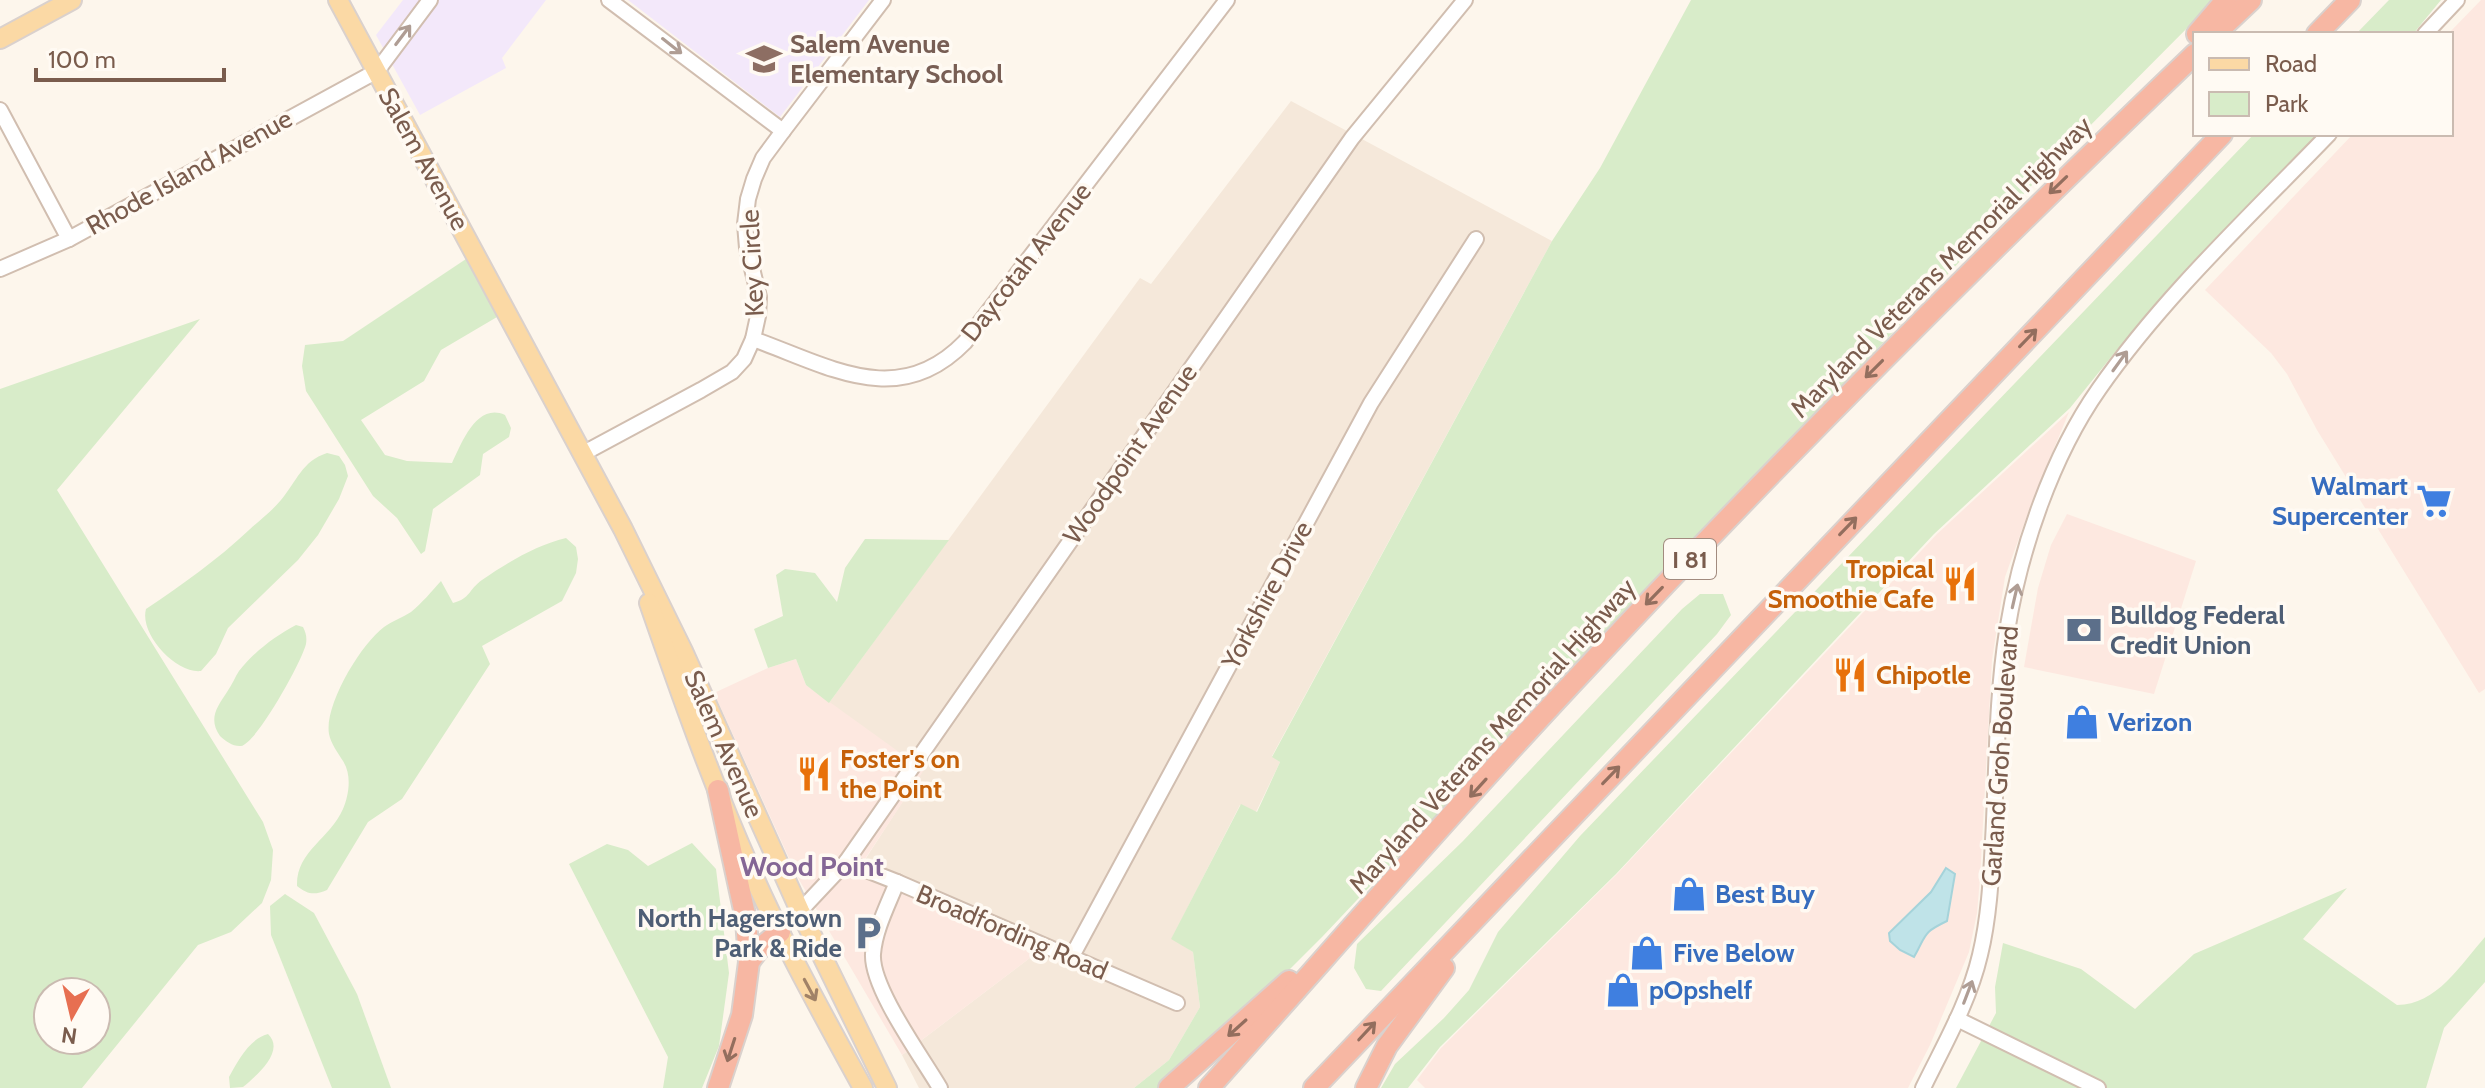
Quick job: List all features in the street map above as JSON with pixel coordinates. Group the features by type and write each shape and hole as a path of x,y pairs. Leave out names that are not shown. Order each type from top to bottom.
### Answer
{"highway":[{"path":"2199,32 2226,0"},
{"path":"2217,32 2251,0"},
{"path":"2319,32 2350,0"},
{"path":"2100,145 2193,38"},
{"name":"Maryland Veterans Memorial Highway","path":"1209,1088 1591,662 1942,299 2193,56"},
{"path":"1314,1088 2220,136"},
{"path":"718,790 746,919 749,962 742,1015 718,1088"},
{"path":"1366,1088 1387,1046 1436,977 1557,831"},
{"path":"1169,1088 1377,900"},
{"path":"749,962 780,932"}],"main road":[{"path":"0,39 72,0"},
{"name":"Salem Avenue","path":"338,0 623,529 683,651 800,911 887,1088"},
{"name":"Salem Avenue","path":"623,529 718,790 749,866 780,932 863,1088"},
{"path":"780,932 800,911"}],"street":[{"path":"377,71 430,0"},
{"path":"609,0 783,131"},
{"name":"Key Circle","path":"584,453 732,372 744,359 753,339 759,297 747,248 745,224 748,199 763,158 883,0"},
{"name":"Daycotah Avenue","path":"753,339 849,374 876,380 897,380 916,375 950,358 975,330 1227,0"},
{"name":"Woodpoint Avenue","path":"800,911 846,862 1352,138 1465,0"},
{"path":"2427,32 2457,0"},
{"name":"Rhode Island Avenue","path":"0,269 69,239 377,71"},
{"path":"0,110 69,239"},
{"name":"Garland Groh Boulevard","path":"1923,1088 1957,1019 1980,955 1987,913 2003,660 2014,599 2035,521 2063,455 2097,392 2138,336 2327,136"},
{"name":"Yorkshire Drive","path":"1071,958 1371,403 1476,239"},
{"name":"Broadfording Road","path":"846,862 1177,1003"},
{"path":"897,882 876,937 873,962 886,997 940,1088"},
{"path":"1957,1019 2098,1088"}],"shaded area":[{"path":"403,0 546,0 502,58 506,68 420,115 376,35"},
{"name":"Salem Avenue Elementary School","path":"628,0 869,0 780,117"},
{"path":"2481,0 2485,0 2485,689 2479,693 2317,430 2287,374 2271,353 2205,290 2351,136 2453,136 2453,32 2450,32"},
{"path":"1291,101 1552,241 1272,756 1280,762 1256,812 1240,805 1172,938 1193,952 1200,1007 1169,1060 1134,1088 919,1088 902,1055 1039,951 857,872 923,770 829,703 1140,278 1151,284"},
{"path":"2069,412 2005,577 1992,660 1980,878 1969,952 1930,1045 1908,1088 1425,1088 1417,1080 1441,1048 1616,875 1937,534"},
{"path":"2067,514 2196,561 2154,694 2024,667 2038,588 2051,545"},
{"path":"796,659 806,685 924,770 857,871 1039,951 902,1055 798,878 714,693 768,668"}],"green space":[{"path":"1691,0 2215,0 2049,167 1323,936 1234,1025 1163,1088 1134,1088 1169,1060 1200,1007 1193,952 1171,939 1241,804 1257,812 1280,762 1272,757 1552,241 1600,168"},
{"path":"2389,0 2441,0 2415,32 2358,32"},
{"path":"2252,136 2318,136 2116,351 2070,408 1934,534 1616,874 1440,1047 1408,1088 1381,1088 1395,1064 1469,990 1498,932 1580,836"},
{"path":"466,259 497,317 441,350 424,381 361,420 385,455 407,461 452,463 471,427 486,414 505,415 511,428 509,437 483,454 480,475 433,509 425,551 421,554 397,518 373,496 306,391 302,366 305,345 343,341"},
{"path":"200,319 57,490 263,822 273,850 271,880 262,903 231,932 198,945 112,1051 112,976 32,976 32,1056 108,1056 82,1088 0,1088 0,389"},
{"path":"327,453 339,456 348,476 339,499 318,535 298,560 228,628 216,654 201,671 181,666 171,659 148,630 146,609 237,541 277,504 306,466"},
{"path":"566,538 576,547 578,559 576,573 562,601 482,646 490,664 402,799 368,822 327,890 312,893 297,886 302,863 337,819 347,798 348,772 330,738 329,722 338,692 365,647 384,627 415,608 441,581 453,603 463,599 482,580 512,561"},
{"path":"865,539 949,540 829,703 806,685 796,659 768,668 754,629 783,616 776,575 785,569 815,573 837,602 845,568"},
{"path":"1700,594 1723,594 1731,615 1717,634 1381,991 1366,989 1354,968 1357,944 1463,841 1682,609"},
{"path":"296,625 303,627 306,644 288,683 257,731 241,746 235,746 216,730 214,719 220,703 251,657"},
{"path":"692,843 716,869 729,973 719,1046 702,1088 663,1088 668,1057 569,864 607,844 628,850 648,866"},
{"path":"2347,888 2303,939 2397,1005 2411,1003 2436,991 2485,937 2485,982 2444,1028 2426,1088 1956,1088 1996,1013 1995,987 2003,943 2081,969 2135,1009 2194,954"},
{"path":"285,894 314,913 357,994 391,1088 332,1088 271,935 270,906"},
{"path":"268,1034 274,1048 267,1063 243,1087 230,1088 229,1077 240,1058 255,1041"}],"water":[{"path":"1946,868 1955,874 1947,921 1929,932 1914,957 1890,941 1889,933 1931,892"}],"place":[{"name":"Salem Avenue Elementary School","path":"764,59"},
{"name":"Walmart Supercenter","path":"2434,501"},
{"name":"Tropical Smoothie Cafe","path":"1960,584"},
{"name":"Bulldog Federal Credit Union","path":"2084,630"},
{"name":"Chipotle","path":"1850,675"},
{"name":"Verizon","path":"2082,722"},
{"name":"Foster's on the Point","path":"814,774"},
{"name":"Best Buy","path":"1689,894"},
{"name":"North Hagerstown Park & Ride","path":"868,933"},
{"name":"Five Below","path":"1647,953"},
{"name":"pOpshelf","path":"1623,990"}],"district":[{"name":"Wood Point","path":"812,866"}]}
